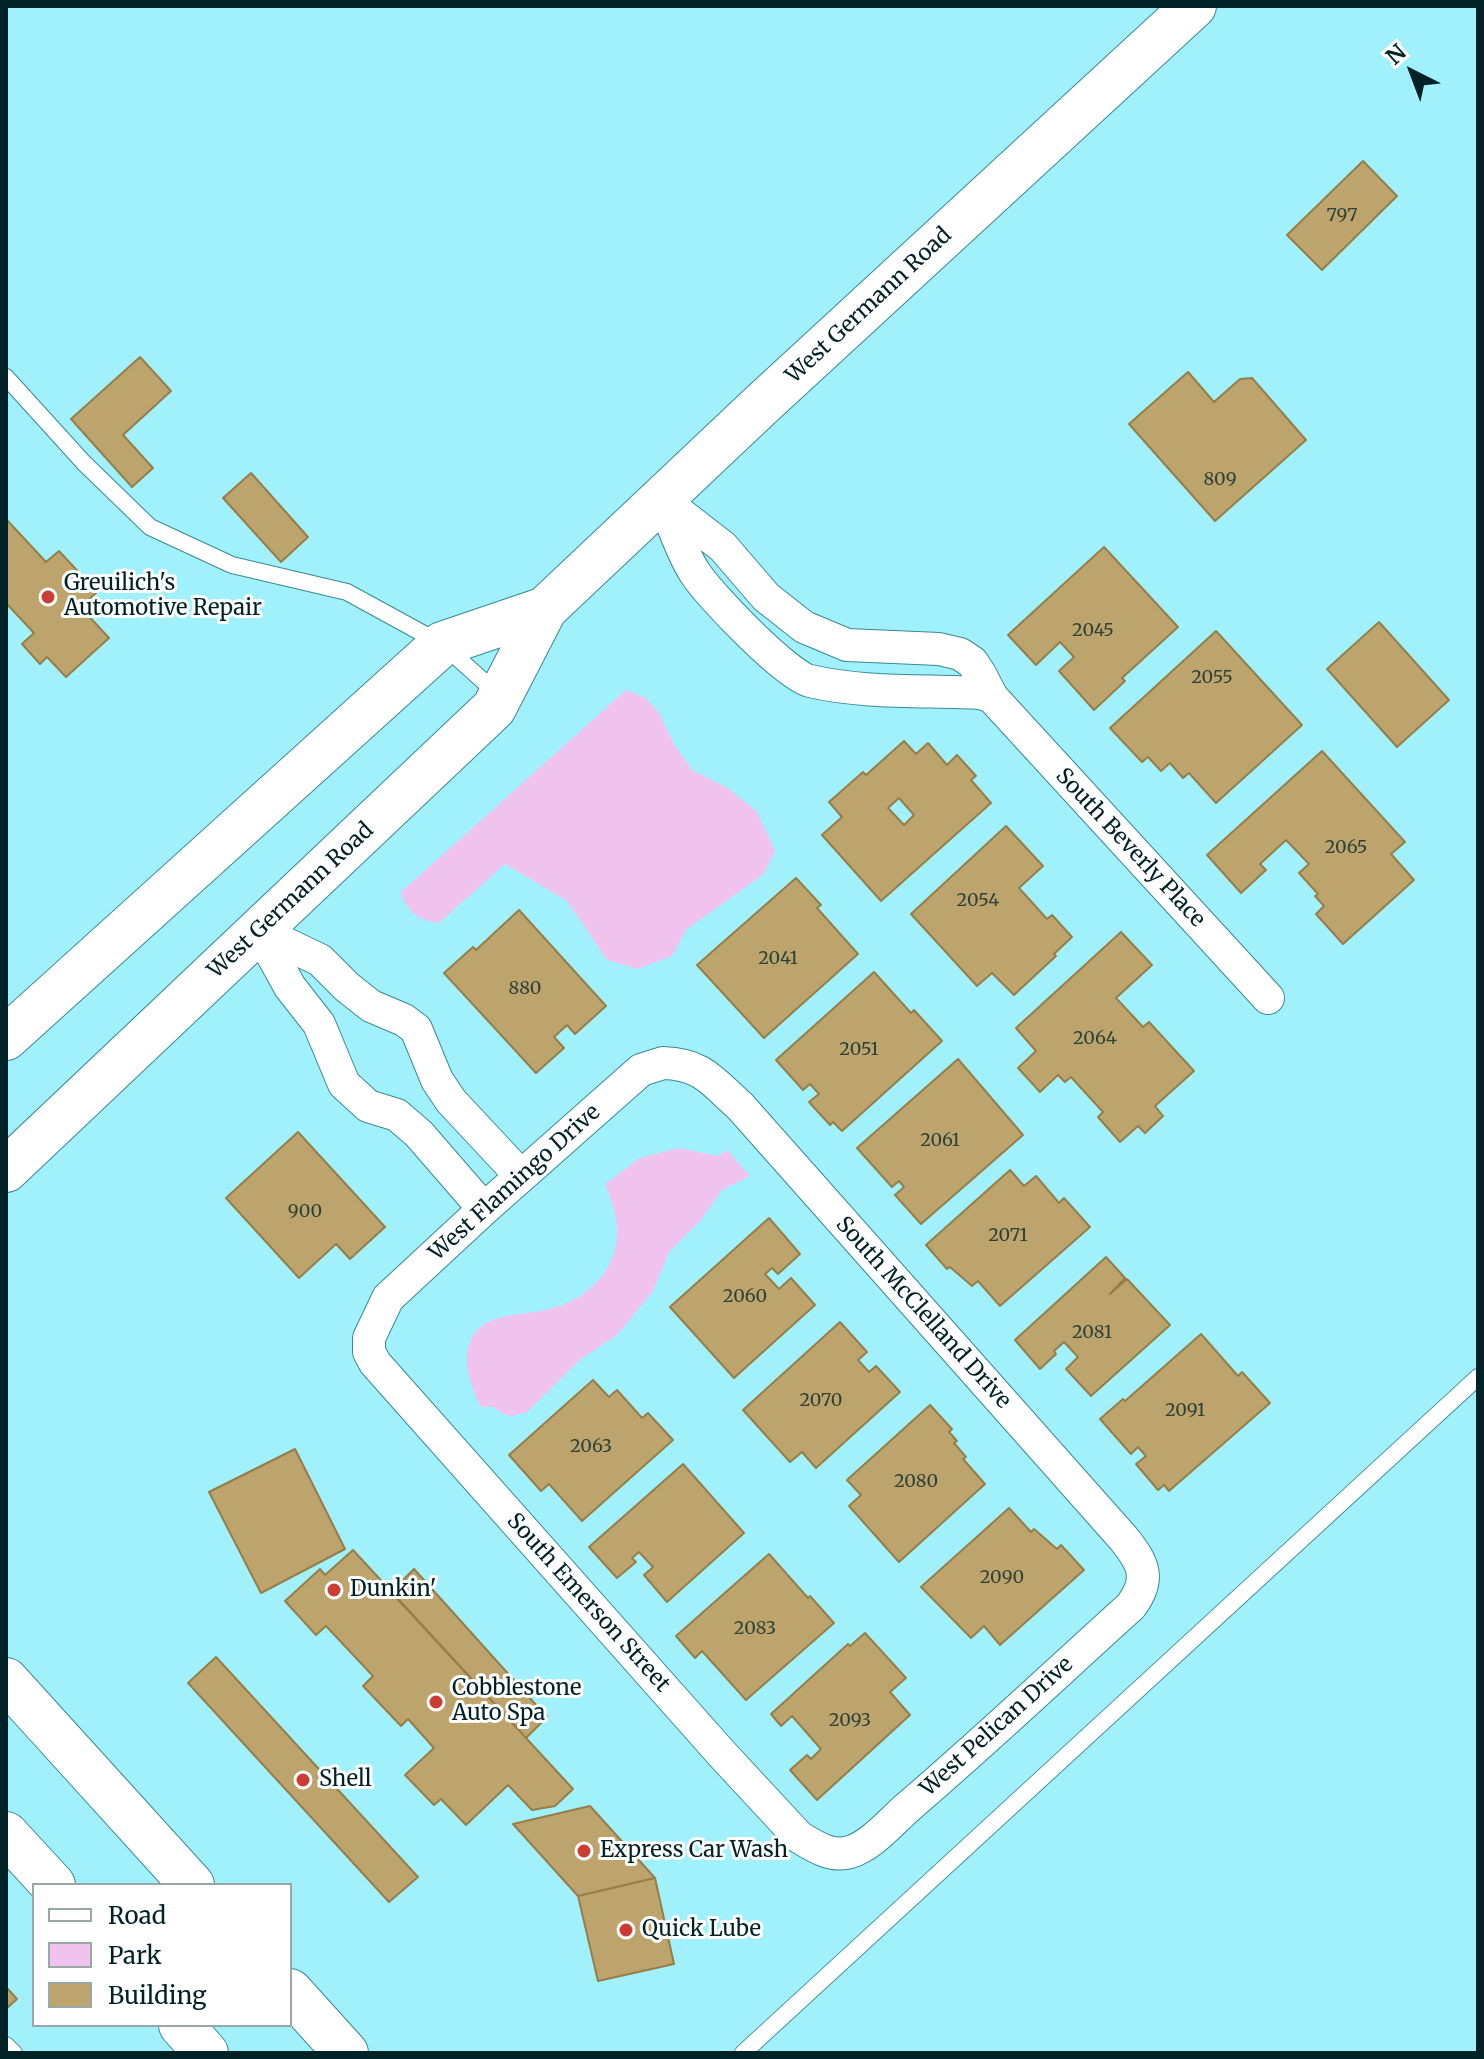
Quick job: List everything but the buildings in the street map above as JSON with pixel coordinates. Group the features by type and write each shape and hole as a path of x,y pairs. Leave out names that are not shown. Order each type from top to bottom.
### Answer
{"main road":[{"name":"West Germann Road","path":"6,1170 494,708 545,609 761,405 1194,6"},
{"name":"West Germann Road","path":"6,1038 442,644 545,609"},
{"path":"6,1680 190,1883"},
{"path":"6,1834 51,1883"},
{"path":"292,1994 337,2050"},
{"path":"183,2027 206,2053"}],"street":[{"name":"South Beverly Place","path":"662,500 723,547 766,597 804,627 847,645 939,649 960,654 972,662 980,674 986,695 1268,998"},
{"path":"662,500 695,573 750,635 806,681 986,695"},
{"path":"783,665 793,655 804,627"},
{"path":"259,931 320,960 371,1006 404,1020 416,1029 437,1080 451,1101 521,1176"},
{"path":"259,931 290,987 319,1024 344,1084 368,1106 397,1115 419,1134 484,1209"},
{"name":"West Flamingo Drive","path":"369,1338 388,1298 641,1070 663,1063 686,1064"},
{"name":"South McClelland Drive","path":"686,1064 705,1074 750,1118 1124,1539 1142,1566 1144,1576"},
{"path":"397,1115 437,1080"},
{"name":"South Emerson Street","path":"369,1338 369,1352 375,1363 711,1742 799,1837 829,1852"},
{"name":"West Pelican Drive","path":"829,1852 848,1853 861,1847 928,1791 1131,1606 1142,1591 1144,1576"}],"lane":[{"path":"6,377 84,463 150,527 232,565 347,592 442,644 500,696"},
{"path":"743,2053 1478,1377"},
{"path":"6,2045 14,2053"}],"green space":[{"path":"626,690 646,698 659,713 674,744 692,770 728,788 757,812 775,850 764,874 686,930 672,956 637,969 607,960 567,901 505,864 439,923 425,920 411,910 400,893"},
{"path":"679,1148 718,1156 727,1150 750,1176 722,1190 700,1221 669,1252 653,1291 617,1335 582,1358 527,1412 512,1416 493,1407 481,1407 470,1381 467,1354 476,1331 502,1317 556,1307 590,1288 607,1269 616,1244 616,1219 605,1184 640,1158"}],"place":[{"name":"Greuilich's Automotive Repair","path":"48,597"},
{"name":"Dunkin'","path":"334,1590"},
{"name":"Cobblestone Auto Spa","path":"436,1702"},
{"name":"Shell","path":"303,1780"},
{"name":"Express Car Wash","path":"584,1851"},
{"name":"Quick Lube","path":"626,1930"}]}
